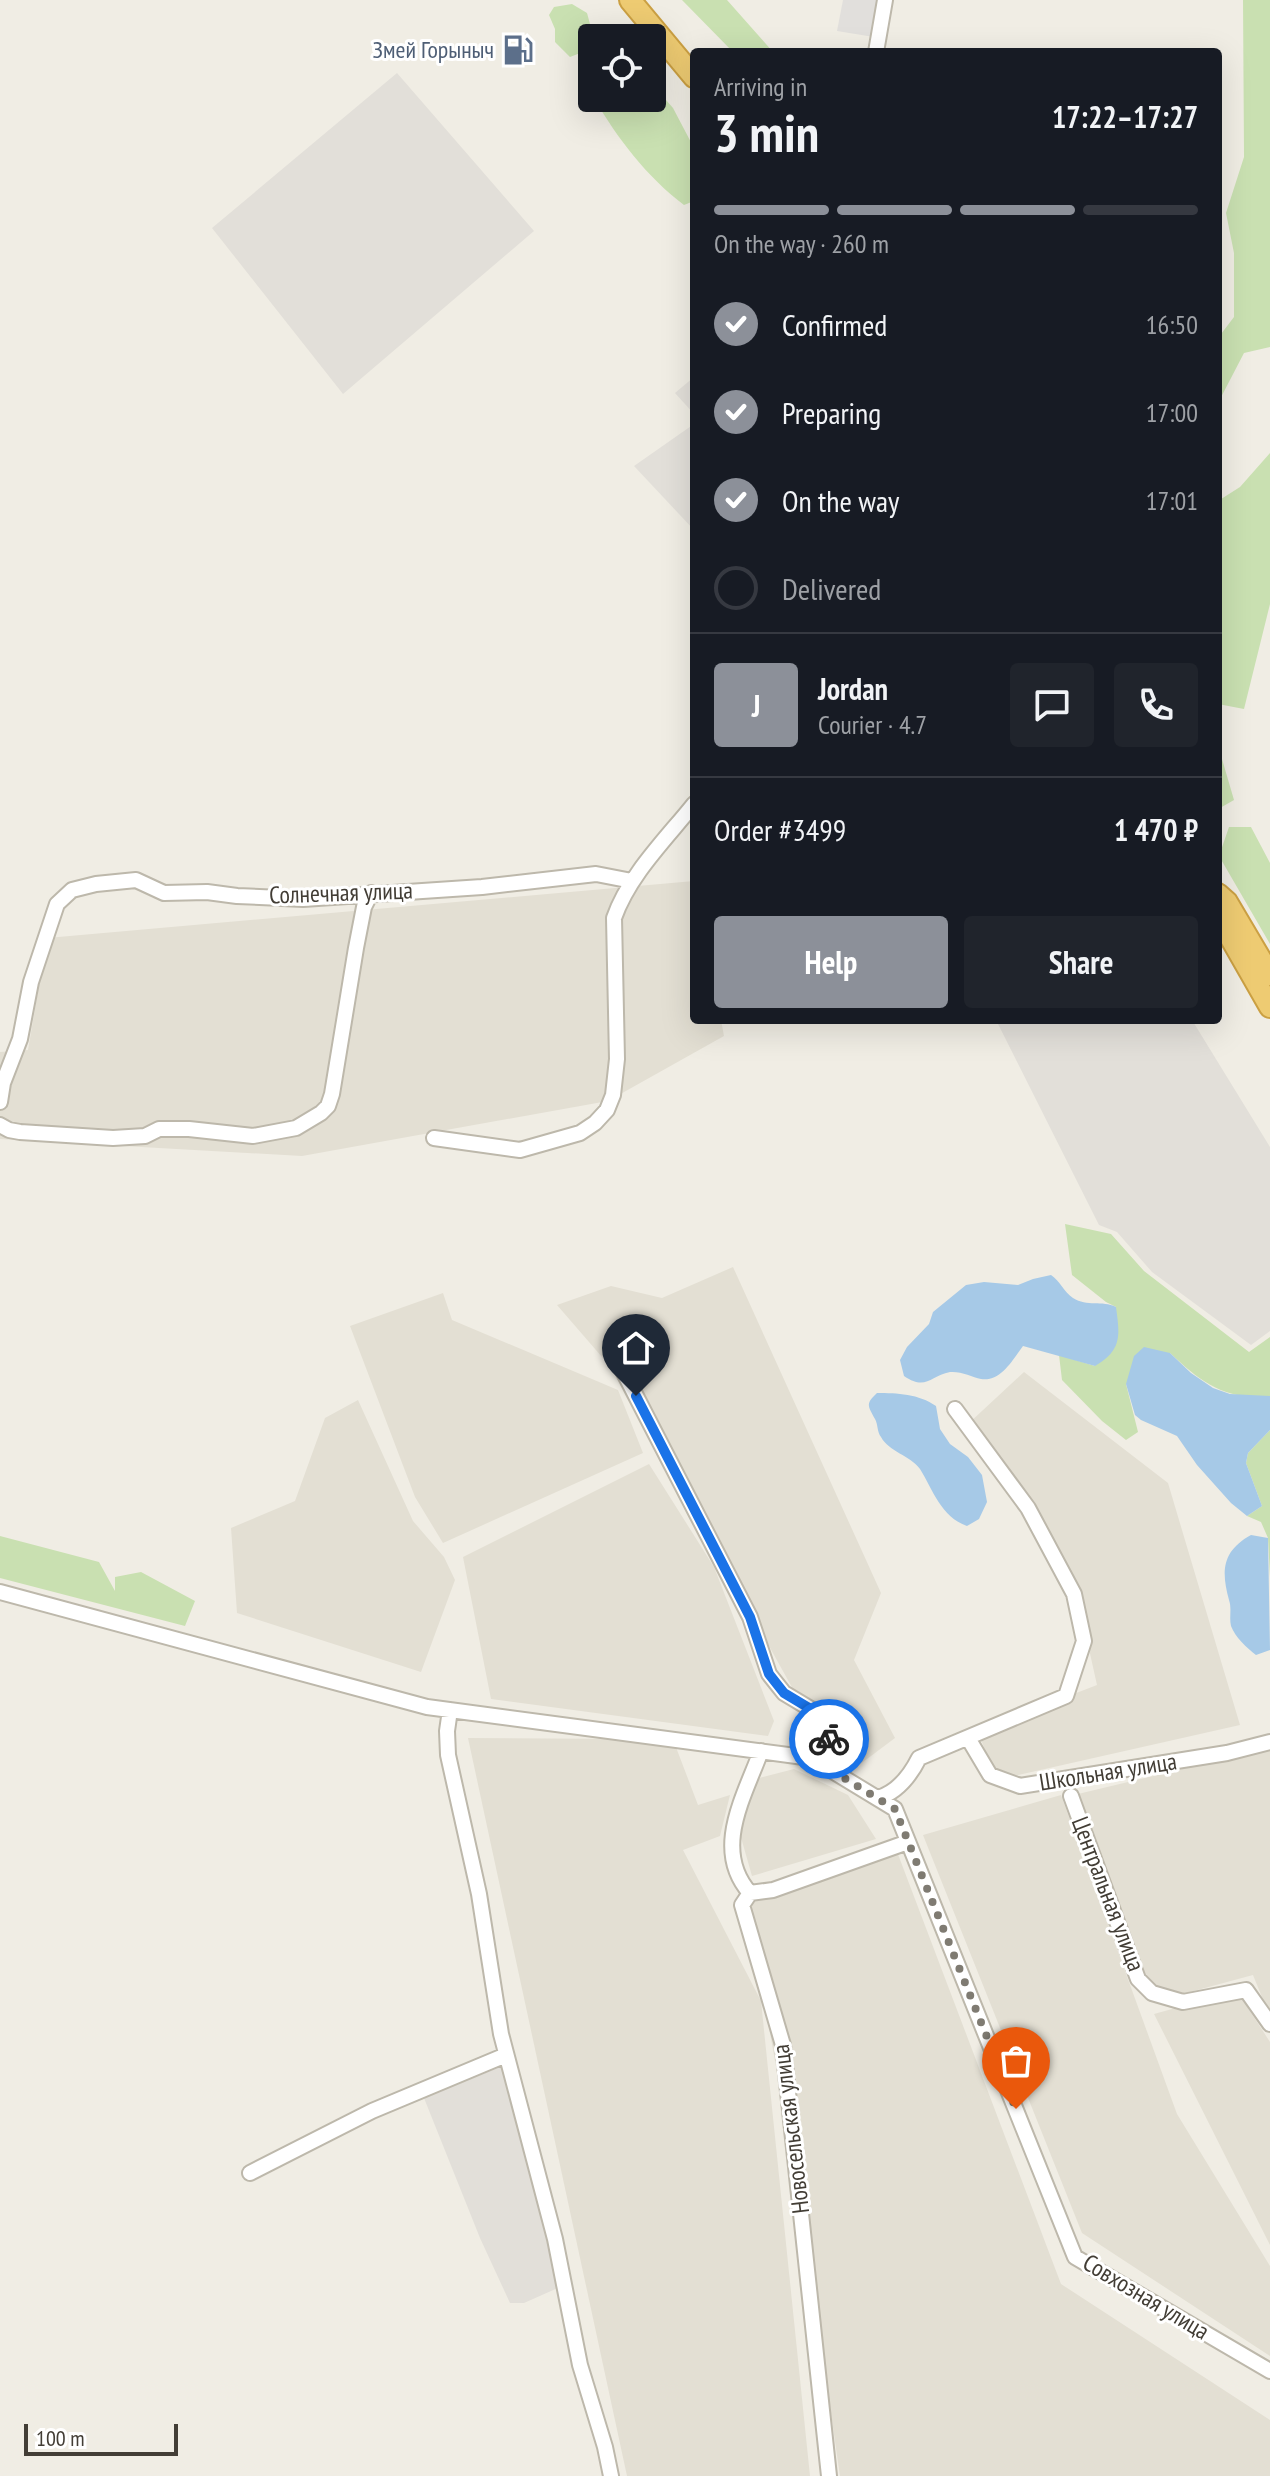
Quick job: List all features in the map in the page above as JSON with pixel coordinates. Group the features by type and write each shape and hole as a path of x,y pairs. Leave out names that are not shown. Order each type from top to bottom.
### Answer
{"highway":[{"path":"630,0 690,72"},
{"path":"1222,898 1270,975"},
{"path":"1222,923 1270,1007"}],"street":[{"path":"877,48 885,0"},
{"path":"434,1138 520,1150 580,1133 607,1110 613,1095 617,1059 614,918 619,902 632,881 690,809"},
{"name":"Солнечная улица","path":"0,1102 3,1083 20,1039 31,982 57,904 72,890 136,880 164,893 207,892 303,899 482,887 596,874 632,881"},
{"path":"0,1125 20,1132 113,1138 145,1136 159,1129 253,1136 296,1128 321,1113 328,1106 332,1094 364,907 371,893"},
{"path":"620,1365 750,1617 769,1674 784,1693 824,1717 830,1735 818,1762"},
{"path":"878,1798 886,1796 908,1778 919,1758 1066,1696 1084,1641 1074,1594 1028,1508 955,1409"},
{"name":"Совхозная улица","path":"0,1592 427,1707 811,1758 878,1798 895,1809 1075,2257 1270,2371"},
{"path":"450,1710 448,1755 479,1894 501,2034 555,2239 580,2365 611,2476"},
{"name":"Школьная улица","path":"968,1738 990,1775 1020,1786 1227,1753 1270,1742"},
{"name":"Новосельская улица","path":"761,1751 732,1828 733,1860 738,1877 750,1893 742,1905 783,2045 829,2476"},
{"name":"Центральная улица","path":"1071,1796 1138,1979 1152,1993 1183,2002 1246,1990 1270,2024"},
{"path":"750,1893 773,1890 908,1842"},
{"path":"250,2173 372,2111 506,2055"}],"shaded area":[{"path":"843,0 887,0 880,38 837,31"},
{"path":"397,73 534,231 343,394 212,228"},
{"path":"690,380 690,410 675,393"},
{"path":"690,427 690,526 634,466"},
{"path":"690,881 690,1024 722,1024 724,1036 608,1101 302,1156 0,1139 0,1052 28,1050 47,938"},
{"path":"998,1024 1194,1024 1270,1147 1270,1331 1251,1345 1152,1272 1117,1232 1099,1225"},
{"path":"733,1267 881,1593 854,1660 895,1738 859,1765 794,1691 621,1379 557,1305 611,1286 662,1298"},
{"path":"443,1293 452,1320 618,1390 643,1453 443,1543 415,1497 350,1326"},
{"path":"1024,1372 1168,1483 1240,1725 1009,1777 990,1764 978,1731 1097,1685 1081,1613 1055,1543 968,1424"},
{"path":"358,1400 413,1521 444,1557 455,1580 421,1672 237,1613 231,1528 295,1501 325,1418"},
{"path":"649,1464 714,1567 774,1721 768,1736 491,1699 463,1557"},
{"path":"468,1738 674,1742 698,1805 730,1795 720,1836 683,1850 761,2001 810,2476 627,2476"},
{"path":"1270,1748 1270,2017 1253,1975 1175,1996 1148,1995 1078,1794"},
{"path":"794,1769 848,1795 876,1839 752,1876 738,1827 755,1779"},
{"path":"1061,1795 1177,2114 1270,2266 1270,2356 1082,2233 923,1835"},
{"path":"896,1849 1061,2284 1270,2420 1270,2476 840,2476 802,2212 745,1893"},
{"path":"1237,1991 1270,2042 1270,2245 1154,2014"},
{"path":"505,2065 560,2287 524,2303 510,2303 480,2238 424,2098"}],"green space":[{"path":"682,0 727,0 769,48 729,48"},
{"path":"1243,0 1270,0 1270,347 1244,353 1222,395 1222,333 1234,317 1234,253 1226,213 1244,157"},
{"path":"572,4 587,13 590,24 578,24 578,54 570,57 555,42 555,29 549,15 554,7"},
{"path":"666,100 690,140 690,203 684,205 658,182 603,112 666,112"},
{"path":"1270,453 1270,604 1244,709 1222,705 1222,498 1240,487"},
{"path":"1222,759 1234,800 1222,807"},
{"path":"1229,827 1251,827 1270,863 1270,944 1222,861 1222,847"},
{"path":"1065,1224 1111,1234 1144,1271 1249,1352 1270,1337 1270,1396 1240,1395 1215,1387 1192,1373 1170,1353 1126,1384 1138,1432 1126,1440 1102,1421 1062,1380 1059,1355 1095,1366 1116,1307 1072,1275"},
{"path":"1270,1430 1270,1577 1268,1538 1261,1522 1247,1516 1262,1506 1246,1463 1248,1453"},
{"path":"0,1536 99,1562 115,1591 115,1577 141,1572 195,1601 185,1626 0,1578"}],"water":[{"path":"1051,1275 1078,1301 1116,1307 1117,1341 1104,1360 1095,1366 1023,1346 1006,1368 988,1379 954,1372 923,1382 904,1376 900,1360 907,1347 929,1324 933,1312 966,1285 984,1282 1018,1285"},
{"path":"1144,1347 1170,1353 1213,1388 1230,1394 1270,1396 1270,1430 1248,1453 1246,1463 1262,1506 1247,1516 1197,1465 1177,1436 1135,1415 1126,1384 1134,1356"},
{"path":"877,1393 915,1397 936,1406 940,1429 950,1444 968,1457 982,1475 987,1502 979,1519 967,1526 958,1522 944,1510 916,1464 885,1442 869,1405"},
{"path":"1251,1535 1268,1538 1270,1650 1256,1655 1238,1638 1231,1626 1225,1580 1229,1555"}],"way so far":[{"path":"829,1739 818,1762 895,1809 1016,2109"}],"place":[{"name":"Змей Горыныч","path":"518,50"}],"route":[{"path":"636,1396 750,1617 769,1674 784,1693 824,1717 829,1739"}]}
